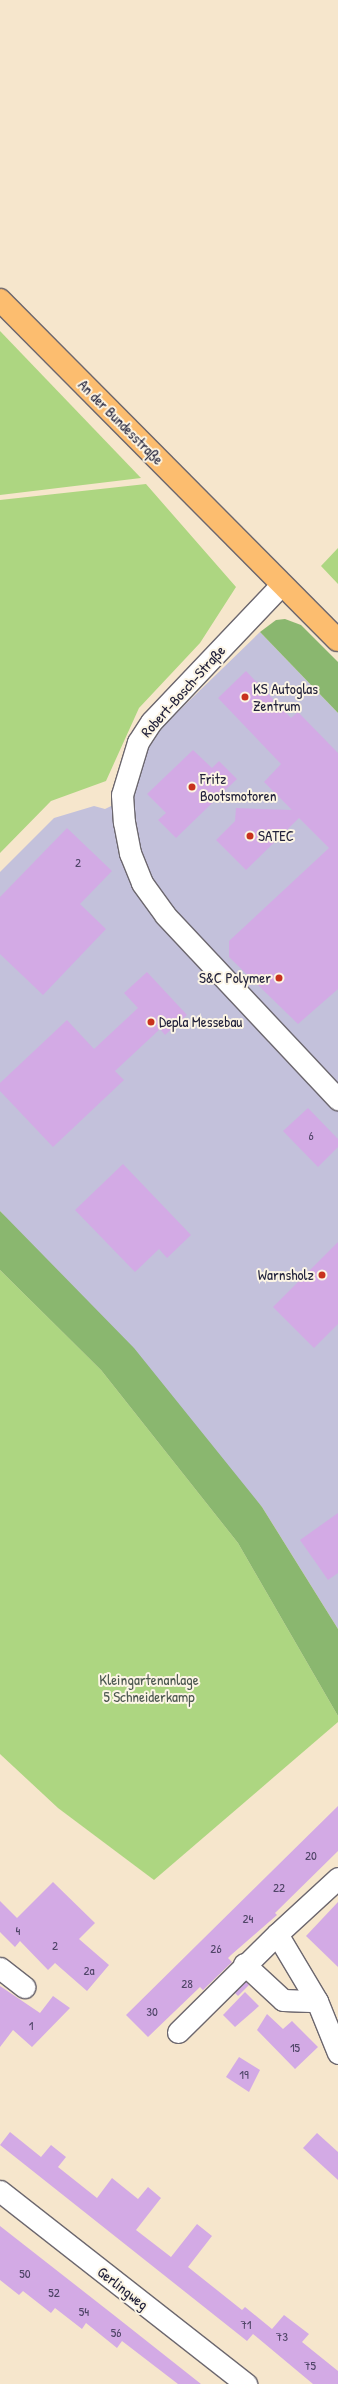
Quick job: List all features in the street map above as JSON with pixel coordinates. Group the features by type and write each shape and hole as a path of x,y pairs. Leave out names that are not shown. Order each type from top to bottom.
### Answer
{"main road":[{"name":"An der Bundesstraße","path":"0,300 338,640"}],"street":[{"name":"Robert-Bosch-Straße","path":"282,584 151,722 138,742 122,795 124,822 130,853 142,883 165,915 338,1099"},
{"path":"178,2032 244,1964 338,1878"},
{"path":"277,1934 317,2001 338,2053"},
{"path":"244,1964 283,2000 317,2001"},
{"path":"0,1968 24,1987"},
{"name":"Gerlingweg","path":"0,2191 246,2384"}],"shaded area":[{"path":"260,632 338,713 338,1629 262,1507 0,1211 0,872 54,818 94,806 105,809 134,795 147,749 159,730"}],"green space":[{"path":"0,331 141,478 0,495"},
{"path":"146,484 236,587 200,643 139,708 106,781 51,801 0,853 0,500"},
{"path":"338,548 338,584 321,566"},
{"path":"285,619 301,625 338,662 338,713 260,632 276,620"},
{"path":"0,1211 134,1348 262,1507 338,1629 338,1716 238,1543 101,1370 0,1270"},
{"name":"Kleingartenanlage 5 Schneiderkamp","path":"0,1270 101,1370 238,1543 338,1716 338,1722 154,1880 58,1808 0,1754"}],"building":[{"path":"246,671 291,718 298,712 338,753 338,989 298,1024 229,957 229,941 329,848 299,818 246,870 216,840 235,821 236,808 292,810 264,782 281,764 218,698"},
{"name":"Fritz Bootsmotoren","path":"193,750 212,768 219,761 237,779 176,838 158,820 166,813 147,794"},
{"path":"67,828 112,871 80,904 106,929 43,995 0,954 0,897"},
{"path":"147,972 187,1015 165,1035 160,1029 115,1071 124,1080 53,1147 0,1091 0,1083 67,1020 94,1049 138,1008 124,993"},
{"path":"308,1108 338,1139 338,1147 318,1167 283,1131"},
{"path":"123,1164 191,1235 167,1258 159,1249 135,1272 75,1210"},
{"name":"Warnsholz","path":"338,1242 338,1324 314,1348 273,1307"},
{"path":"338,1513 338,1573 328,1580 300,1540"},
{"path":"338,1806 338,1851 275,1913 277,1915 228,1958 232,1962 203,1990 200,1987 148,2037 126,2015"},
{"path":"53,1882 95,1923 79,1939 109,1965 87,1991 55,1963 48,1970 20,1941 15,1947 0,1932 0,1901 17,1918"},
{"path":"338,1902 338,1967 306,1936"},
{"path":"246,1982 249,1985 238,1996 235,1993"},
{"path":"0,1986 40,2013 53,1996 70,2008 32,2047 13,2030 0,2047"},
{"path":"245,1992 259,2006 235,2027 223,2015"},
{"path":"267,2014 283,2029 292,2021 318,2047 295,2069 257,2030"},
{"path":"239,2057 260,2070 249,2092 226,2077"},
{"path":"10,2132 41,2157 51,2145 66,2157 58,2167 97,2198 112,2178 138,2199 148,2187 161,2198 136,2230 171,2257 197,2224 212,2236 188,2267 242,2310 245,2307 272,2329 284,2315 309,2334 302,2342 338,2371 338,2384 313,2384 253,2334 247,2341 0,2145"},
{"path":"317,2133 338,2152 338,2180 303,2148"},
{"path":"0,2226 201,2384 178,2384 122,2341 117,2348 86,2323 82,2329 55,2308 51,2313 23,2291 19,2295 0,2280"}],"place":[{"name":"KS Autoglas Zentrum","path":"245,697"},
{"name":"Fritz Bootsmotoren","path":"192,787"},
{"name":"SATEC","path":"250,836"},
{"name":"S&C Polymer","path":"279,978"},
{"name":"Depla Messebau","path":"151,1022"},
{"name":"Warnsholz","path":"322,1275"}]}
